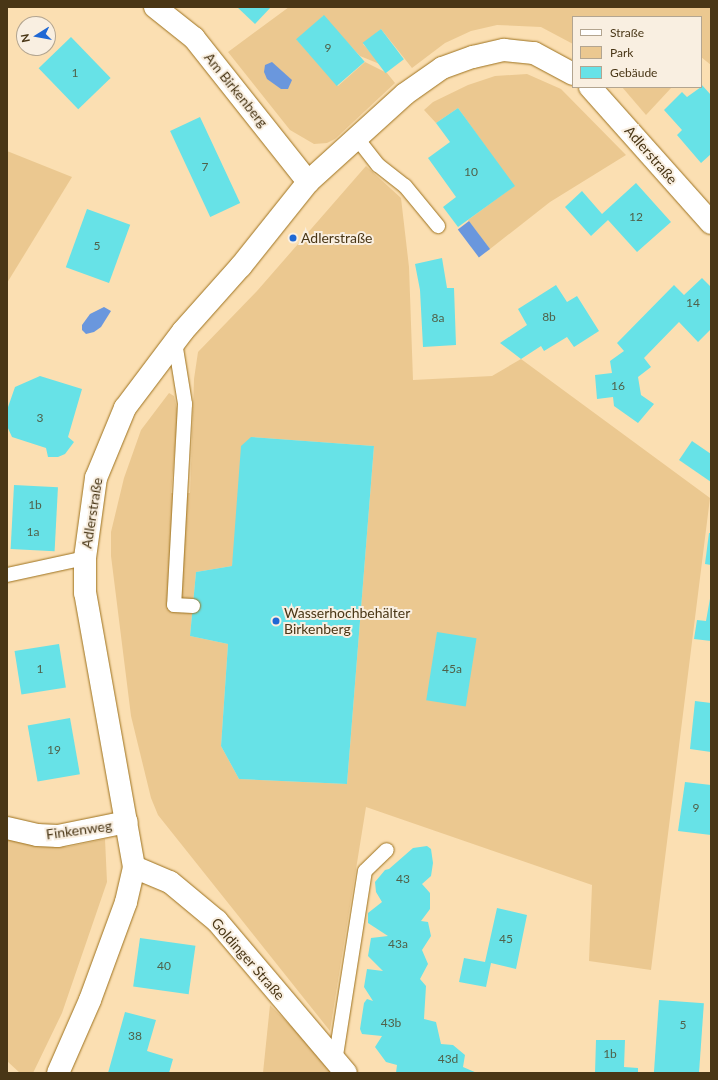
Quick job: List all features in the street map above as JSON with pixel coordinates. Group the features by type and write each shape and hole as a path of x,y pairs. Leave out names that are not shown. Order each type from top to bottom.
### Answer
{"street":[{"name":"Am Birkenberg","path":"155,7 194,38 308,182"},
{"name":"Adlerstraße","path":"127,822 85,593 85,558 96,478 125,408 175,342 241,266 308,182 405,94 442,68 473,57 504,50 534,54 572,73"},
{"name":"Adlerstraße","path":"591,88 711,223"},
{"name":"Finkenweg","path":"7,828 37,835 58,836 127,822"},
{"path":"58,1073 90,1000 126,902 134,867 127,822"},
{"name":"Goldinger Straße","path":"134,867 170,882 217,921 340,1067"}],"lane":[{"path":"356,137 378,165 405,186 438,226"},
{"path":"175,342 185,404 174,605 193,606"},
{"name":"Adlerstraße","path":"7,575 85,558"},
{"path":"340,1067 365,871 387,850"}],"green space":[{"path":"289,7 711,7 711,65 702,58 702,16 572,16 572,43 541,27 497,25 471,31 445,43 412,68 381,29 363,44 382,65 360,56 323,16 297,40 338,86 365,62 387,73 395,83 335,139 327,143 314,144 290,130 228,52"},
{"path":"527,74 561,89 626,155 550,202 490,249 468,220 514,186 458,108 436,123 424,110 433,102 468,85 495,76"},
{"path":"623,88 671,88 646,115"},
{"path":"7,151 72,177 7,283"},
{"path":"366,166 401,198 409,267 413,380 492,376 521,359 710,498 651,970 589,961 592,885 366,807 330,1031 158,815 151,798 131,716 111,556 111,532 124,478 141,430 169,393 174,396 178,413 171,493 190,493 194,379 198,352 257,291","holes":["251,437 374,446 347,784 239,779 221,746 228,644 190,636 196,572 232,566"]},
{"path":"7,837 21,843 67,847 105,839 107,882 62,1013 33,1073 20,1073 7,1061"},
{"path":"270,1005 338,1073 263,1073"}],"water":[{"path":"272,62 292,80 288,89 281,89 267,79 264,72 265,65"},
{"path":"469,221 490,249 479,257 458,229"},
{"path":"104,307 111,311 101,327 94,332 86,334 82,330 82,325 90,314"}],"building":[{"path":"237,7 271,7 255,24"},
{"path":"324,15 365,62 337,86 296,39"},
{"path":"381,29 404,59 386,73 363,43"},
{"path":"71,37 111,78 78,109 39,68 51,56 56,56 56,51"},
{"path":"702,85 711,95 711,154 701,163 677,135 682,130 664,110 682,92 687,97 700,88 702,88"},
{"path":"458,108 515,186 458,227 443,207 456,197 428,158 450,142 436,123"},
{"path":"200,117 240,203 210,217 170,131"},
{"path":"636,183 671,222 637,252 608,220 591,236 565,207 582,191 602,214"},
{"path":"87,209 130,225 109,283 66,267"},
{"path":"442,258 447,288 454,288 456,345 423,347 420,290 415,264"},
{"path":"702,278 711,287 711,329 698,342 679,322 644,358 651,367 638,377 641,395 654,404 638,423 614,406 613,397 597,399 595,375 612,373 610,361 624,351 617,343 674,285 684,295"},
{"path":"556,285 567,302 577,296 599,331 574,347 567,337 544,351 541,346 521,359 500,343 527,325 518,309"},
{"path":"40,376 82,389 68,437 74,442 65,454 58,457 48,457 46,448 12,437 7,426 7,410 15,387"},
{"name":"Wasserhochbehälter Birkenberg","path":"251,437 374,446 347,784 239,779 221,746 228,644 190,636 196,572 232,566 241,446"},
{"path":"692,441 711,454 711,482 679,460"},
{"path":"14,485 58,487 55,551 11,549"},
{"path":"709,533 711,533 711,565 705,564"},
{"path":"711,593 711,641 694,639 697,620 706,621"},
{"path":"437,632 477,638 466,706 426,700"},
{"path":"59,644 66,687 21,694 15,651"},
{"path":"695,701 711,703 711,752 690,749"},
{"path":"70,718 80,774 38,782 28,725"},
{"path":"685,782 711,785 711,835 678,831"},
{"path":"427,846 431,849 433,863 431,876 422,884 430,893 430,909 421,921 428,922 431,936 422,950 428,964 420,979 426,986 424,1019 436,1022 441,1044 453,1045 465,1055 463,1067 477,1073 396,1073 397,1065 386,1062 375,1047 382,1036 362,1034 360,1029 364,1003 367,999 373,1001 364,987 367,969 383,971 368,956 371,938 388,936 368,923 368,913 382,902 376,892 375,882 385,870 389,869 413,848"},
{"path":"497,908 527,915 516,969 491,963 486,987 459,982 464,958 485,962"},
{"path":"140,938 195,946 189,994 133,987"},
{"path":"659,1000 704,1003 699,1073 654,1073"},
{"path":"125,1012 156,1020 147,1051 173,1059 169,1073 108,1073"},
{"path":"596,1040 625,1040 624,1067 638,1068 638,1073 595,1073"}],"place":[{"name":"Adlerstraße","path":"293,238"},
{"name":"Wasserhochbehälter Birkenberg","path":"276,621"}]}
